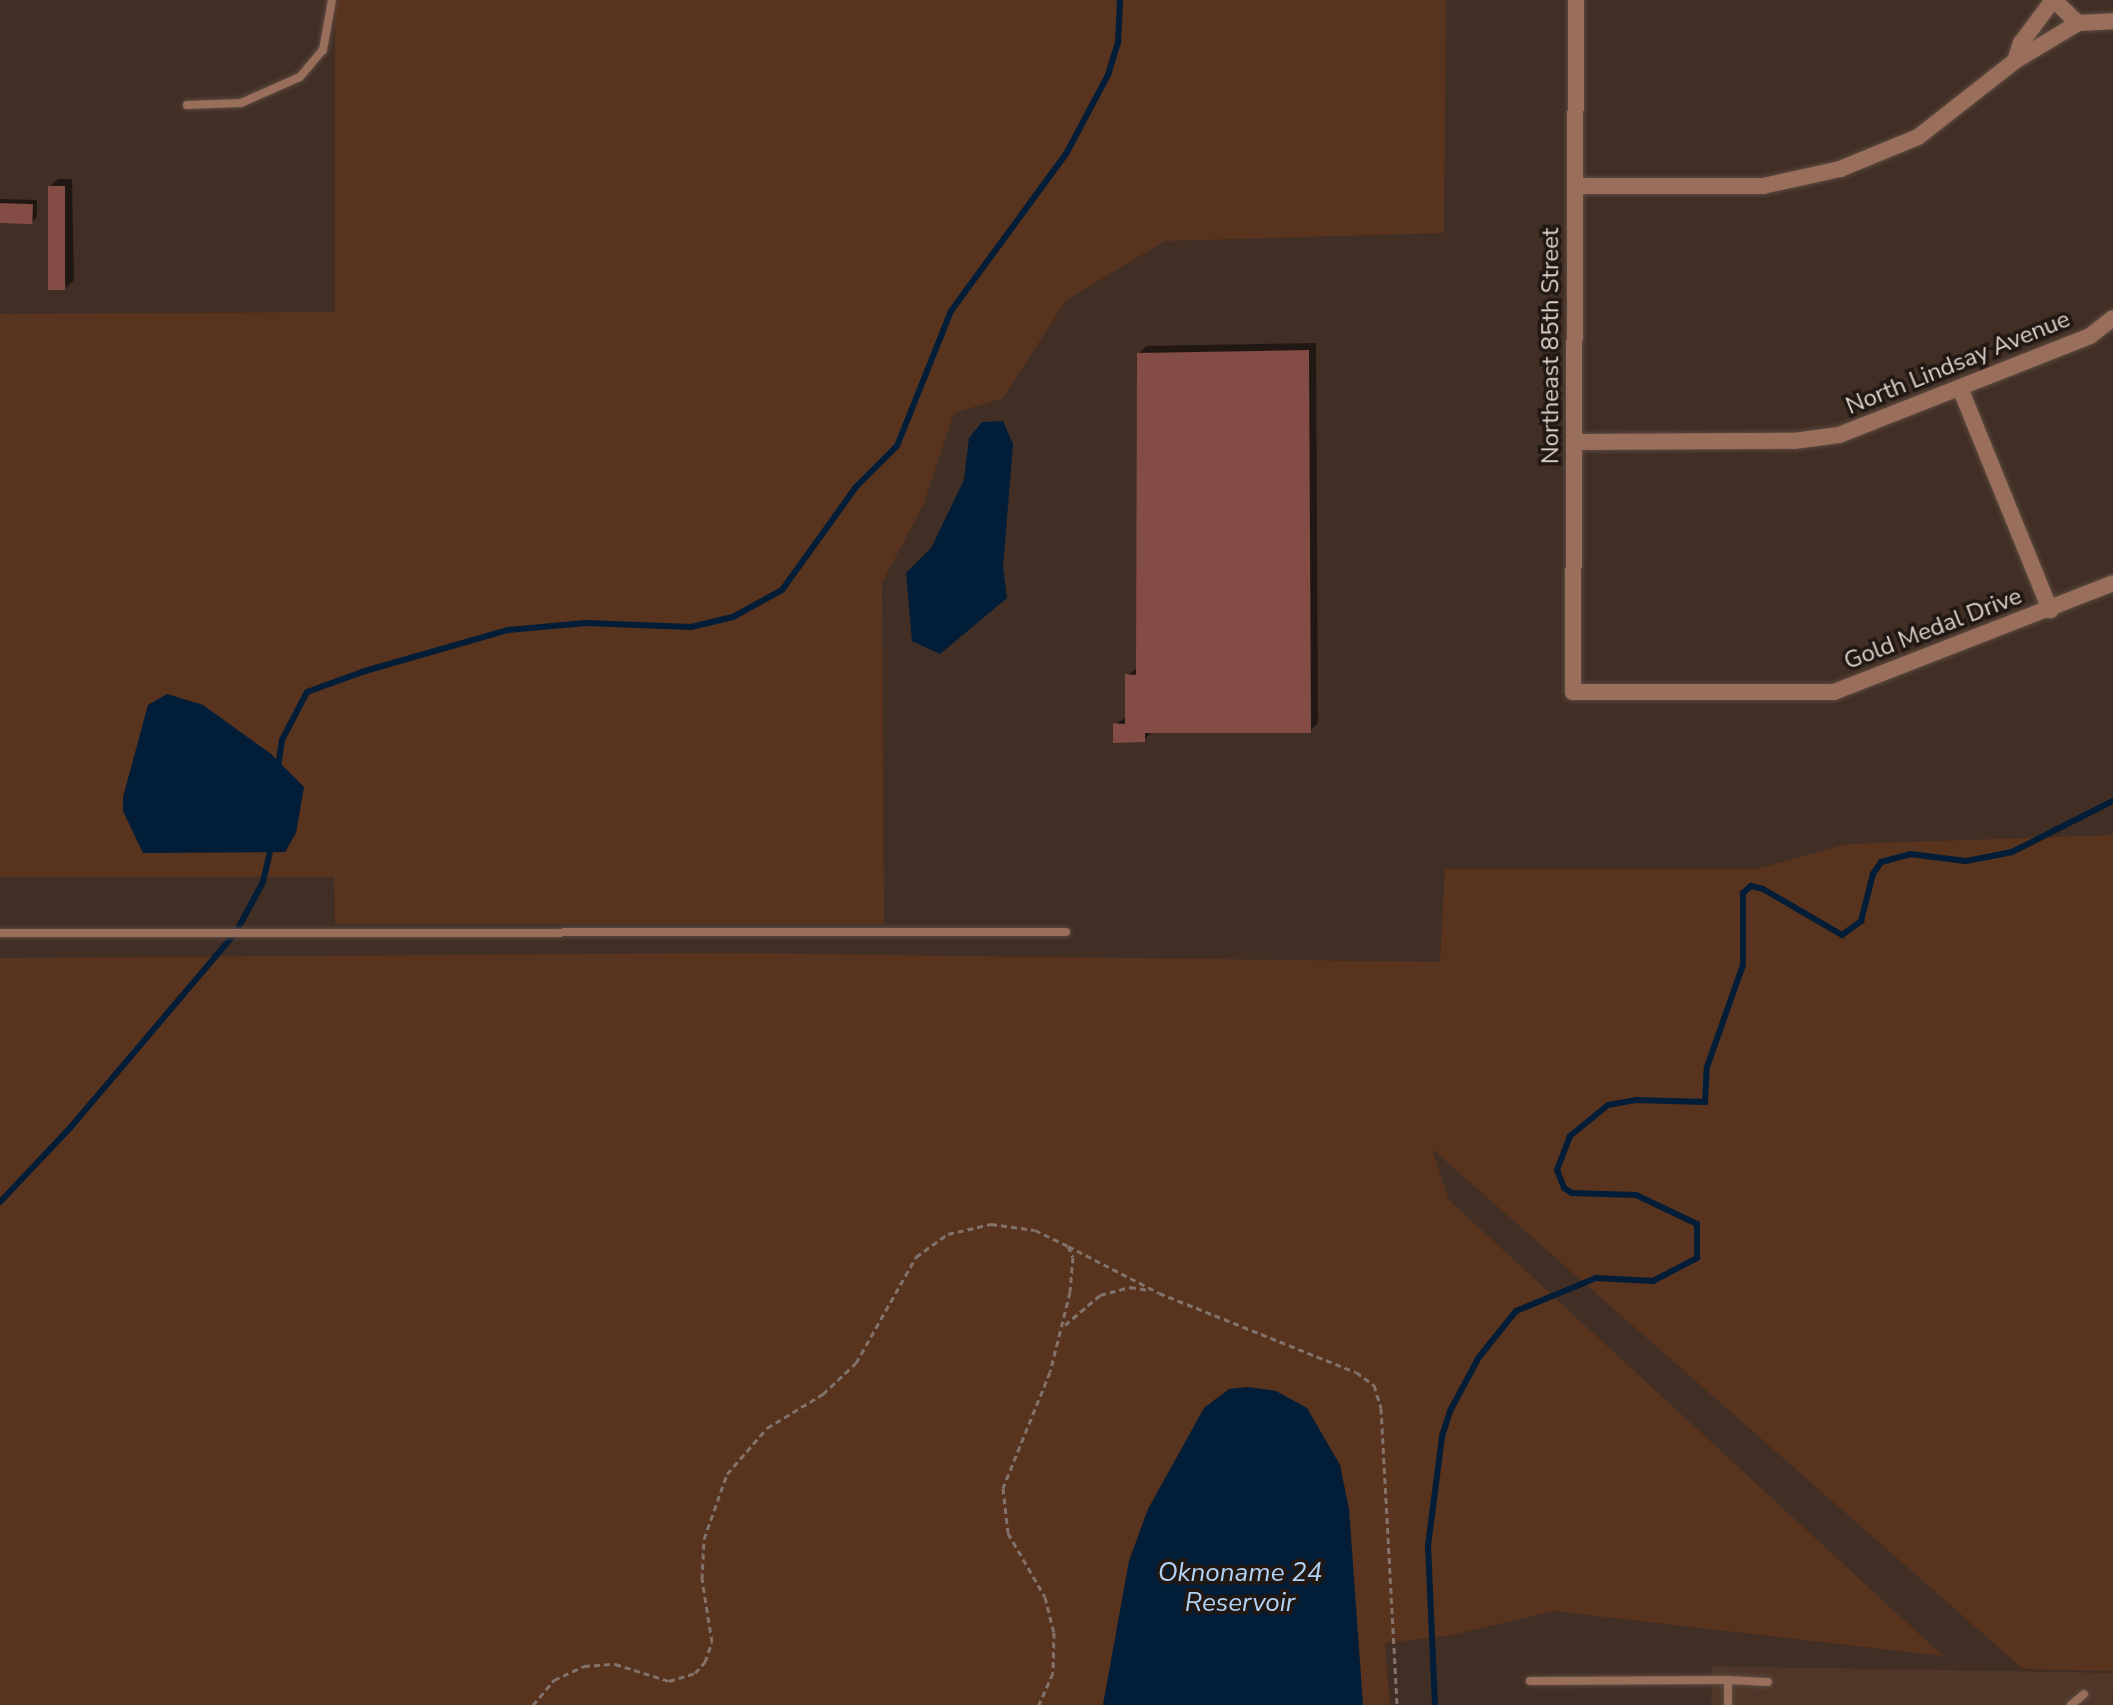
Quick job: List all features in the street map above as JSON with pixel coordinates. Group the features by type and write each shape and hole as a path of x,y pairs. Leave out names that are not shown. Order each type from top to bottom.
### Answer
{"street":[{"name":"Northeast 85th Street","path":"1573,692 1576,0"},
{"path":"2015,61 2021,43 2054,0 2078,23"},
{"path":"1575,186 1763,186 1840,169 1918,137 2015,61 2078,23 2110,24"},
{"name":"North Lindsay Avenue","path":"1575,442 1794,441 1839,435 2090,336 2113,318"},
{"path":"1960,388 2050,610"},
{"name":"Gold Medal Drive","path":"1573,692 1834,692 2113,583"}],"lane":[{"path":"187,105 241,103 300,77 323,50 332,0"},
{"path":"0,933 1066,932"},
{"path":"1728,1680 1728,1705"},
{"path":"1530,1681 1768,1682"},
{"path":"2071,1705 2084,1694"}],"path":[{"path":"533,1705 554,1680 584,1666 615,1664 669,1681 695,1673 705,1662 712,1642 702,1579 704,1539 727,1474 767,1428 823,1394 856,1363 916,1257 948,1234 991,1224 1035,1230 1153,1290 1356,1372 1374,1385 1381,1408 1397,1705"},
{"path":"1039,1705 1053,1673 1054,1632 1045,1597 1008,1533 1002,1502 1008,1471 1037,1406 1063,1328 1074,1268 1068,1246"},
{"path":"1063,1328 1100,1295 1130,1287 1153,1290"}],"shaded area":[{"path":"335,0 1446,0 1444,233 1165,241 1066,300 1003,398 954,413 924,503 882,583 884,924 335,924 334,877 0,877 0,314 335,312"},
{"path":"2113,835 2113,1671 2023,1669 1432,1149 1449,1200 1943,1656 1554,1611 1448,1636 1385,1643 1390,1705 0,1705 0,958 733,953 1440,962 1445,869 1757,869 1847,844"},
{"path":"1712,1666 2113,1673 2112,1705 1711,1705"}],"water":[{"path":"1003,421 1013,444 1003,567 1007,598 940,654 912,641 906,573 931,548 964,480 969,438 982,422"},
{"path":"167,694 203,705 271,754 304,787 296,833 285,852 143,853 123,811 123,797 148,705"},
{"name":"Oknoname 24 Reservoir","path":"1248,1387 1276,1391 1307,1408 1340,1465 1349,1509 1363,1705 1103,1705 1129,1561 1148,1509 1204,1408 1229,1389"}],"building":[{"path":"48,186 65,186 65,290 48,290"},
{"path":"0,203 33,204 32,224 0,223"},
{"path":"1309,350 1311,733 1145,733 1145,742 1113,743 1113,723 1125,724 1125,674 1136,675 1137,353"}],"waterway":[{"path":"278,768 282,740 307,692 365,671 508,630 586,623 691,627 733,617 782,590 856,487 897,446 951,311 1066,154 1108,75 1118,43 1120,0"},
{"path":"1435,1705 1428,1546 1442,1436 1450,1411 1479,1357 1516,1311 1596,1278 1653,1281 1697,1258 1697,1224 1636,1195 1572,1193 1564,1188 1557,1170 1570,1136 1608,1105 1636,1100 1705,1102 1707,1067 1743,965 1743,893 1751,886 1763,889 1842,935 1861,921 1873,874 1881,862 1910,854 1966,861 2012,852 2113,801"},
{"path":"0,1202 70,1128 236,932 263,882 271,846"}]}
